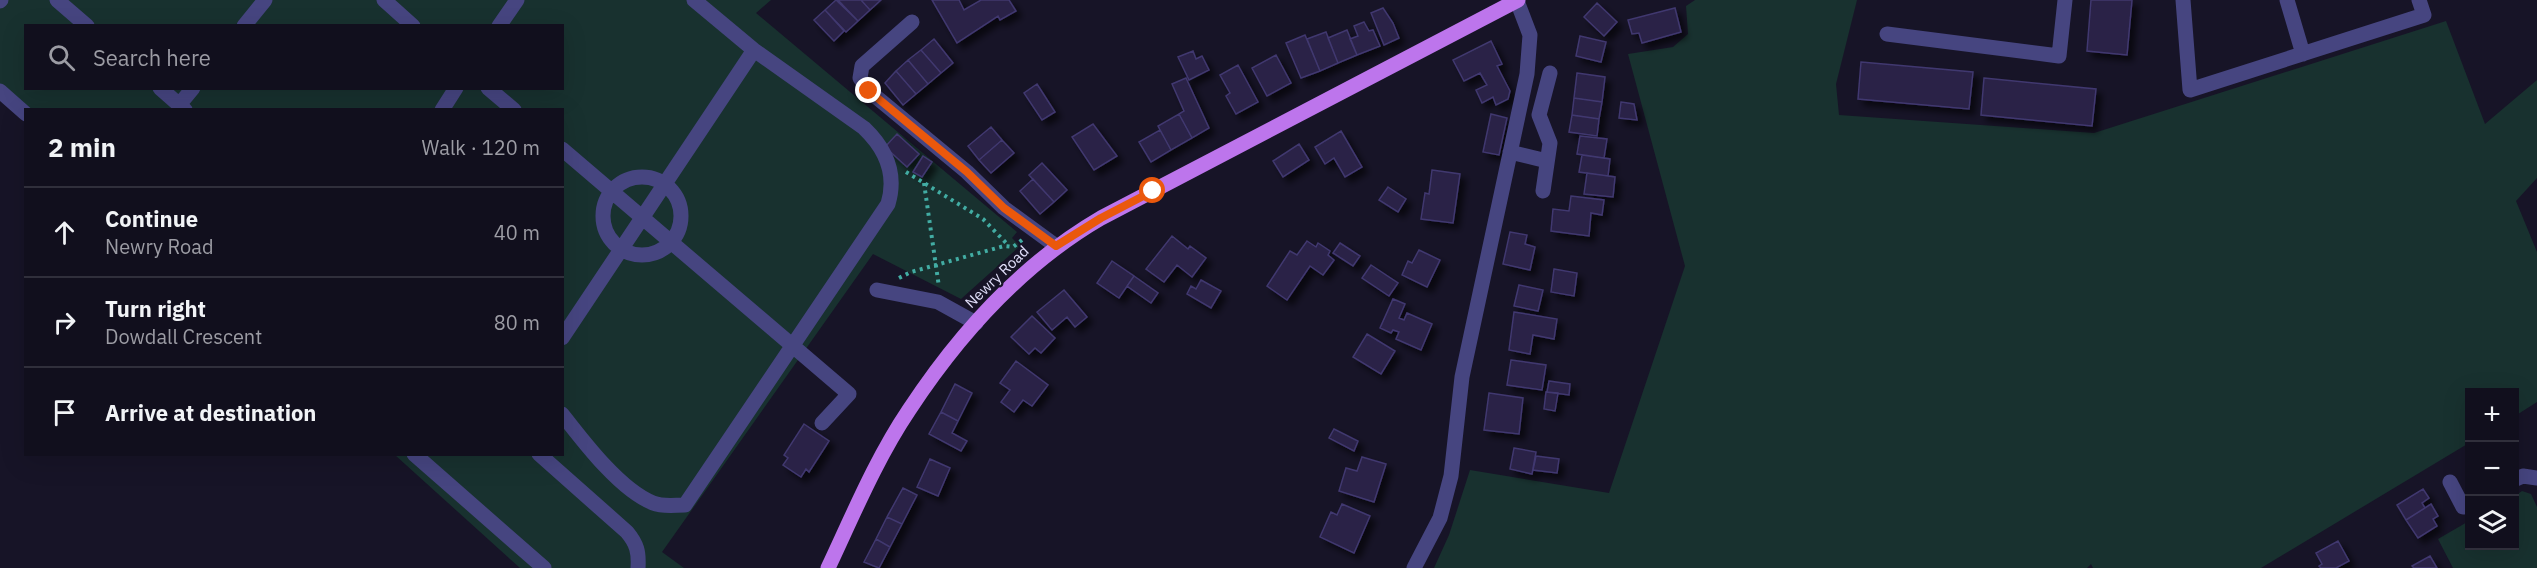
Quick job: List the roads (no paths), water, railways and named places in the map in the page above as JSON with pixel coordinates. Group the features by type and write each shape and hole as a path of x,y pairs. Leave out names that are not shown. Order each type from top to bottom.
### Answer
{"main road":[{"name":"Newry Road","path":"828,568 873,474 908,410 954,349 1000,295 1056,246 1101,218 1517,0"}],"street":[{"path":"57,0 85,24"},
{"path":"246,24 265,0"},
{"path":"384,0 411,24"},
{"path":"500,24 517,0"},
{"path":"564,416 598,459 645,499 666,506 685,505 888,204 892,192 888,162 876,140 864,128 754,50 694,0"},
{"path":"1414,568 1440,518 1450,476 1462,377 1527,74 1530,35 1517,0"},
{"path":"1887,34 2059,56 2065,0"},
{"path":"2183,0 2190,90 2424,15 2419,0"},
{"path":"2287,0 2303,54"},
{"path":"912,22 862,66 860,78 869,91 967,172 1004,208 1056,246"},
{"path":"564,335 754,50"},
{"path":"1543,191 1550,143 1539,115 1550,73"},
{"path":"162,90 182,107 192,90"},
{"path":"443,108 455,90"},
{"path":"490,90 512,108"},
{"path":"0,91 24,112"},
{"path":"564,151 613,190 849,394 822,423"},
{"path":"1510,152 1547,161"},
{"path":"642,177 664,183 672,190 681,210 678,231 672,241 654,253 632,253 622,249 613,241 604,221 607,200 613,190 621,183 642,177"},
{"path":"883,292 938,302 976,323"},
{"path":"416,456 544,568"},
{"path":"541,456 627,532 636,543 639,555 638,568"},
{"path":"2519,478 2523,476 2537,478"},
{"path":"2450,482 2463,507 2465,506"}]}
